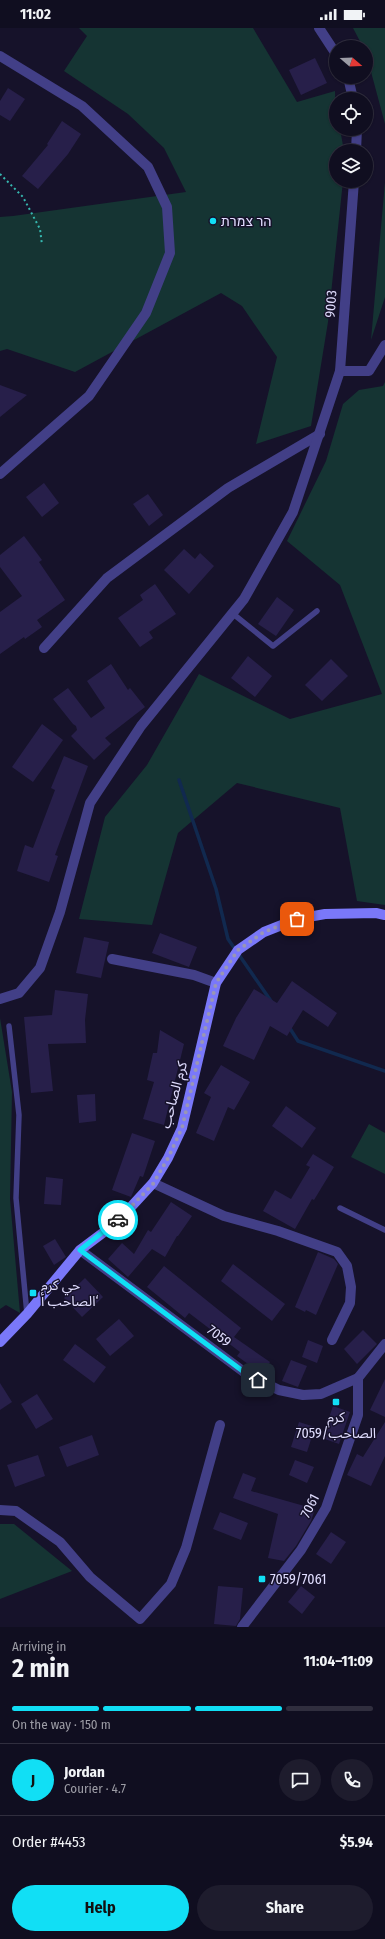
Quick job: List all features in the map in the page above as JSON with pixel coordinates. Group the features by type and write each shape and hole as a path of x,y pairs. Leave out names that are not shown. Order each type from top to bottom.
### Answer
{"street":[{"path":"319,28 329,43"},
{"path":"0,56 82,106 148,167 167,207 170,253 146,313 89,396 0,474"},
{"name":"9003","path":"0,999 19,993 40,968 60,912 90,803 141,726 244,599 293,512 340,371 353,188"},
{"path":"340,371 369,371 385,345"},
{"path":"44,648 108,578 228,488 320,434"},
{"name":"كرم الصاحب","path":"0,1342 27,1314 80,1250 109,1228 153,1184 168,1158 182,1128 216,983 238,950 264,932 297,919 325,914 376,913 385,915"},
{"path":"112,959 194,975 216,983"},
{"path":"153,1184 224,1216 278,1231 337,1252 347,1266 351,1287 350,1303 332,1340"},
{"name":"7059","path":"80,1250 248,1375 273,1387 303,1395 321,1394 358,1378"},
{"path":"358,1378 385,1344"},
{"name":"7061","path":"242,1627 301,1550 326,1508 358,1415 358,1378"},
{"path":"0,1510 16,1511 60,1542 90,1577 140,1619 170,1584 186,1548 220,1425"}],"lane":[{"path":"232,613 273,646 317,611"},
{"path":"9,1026 19,1115 16,1198 27,1314"},
{"path":"340,1208 385,1230"}],"path":[{"path":"0,174 22,197 40,229 42,245"}],"green space":[{"path":"79,28 253,28 297,102 329,93 329,136 341,136 343,144 329,144 329,188 342,188 328,322 311,426 256,444 277,357 242,306 221,293 75,372 7,349 0,351 0,217 186,192 164,148 128,114 64,71 87,36"},
{"path":"353,28 385,28 385,124 373,79 373,40 359,40"},
{"path":"385,182 385,297 371,340"},
{"path":"385,382 385,905 357,901 340,808 237,783 178,833 152,925 79,919 105,817 147,765 199,674 290,719 382,694 340,585 287,541 326,461 343,404 359,390 383,386"},
{"path":"0,1018 12,1092 10,1199 20,1313 6,1305 0,1309"},
{"path":"369,1124 385,1133 385,1174 351,1157"},
{"path":"0,1524 14,1524 72,1571 0,1599"}],"building":[{"path":"315,58 327,83 301,95 289,70"},
{"path":"8,88 25,99 10,121 0,115 0,101"},
{"path":"62,121 81,134 68,154 38,189 22,176 48,145 47,144"},
{"path":"0,385 27,395 0,417"},
{"path":"44,483 59,503 42,517 26,497"},
{"path":"148,494 163,515 149,526 133,504"},
{"path":"24,536 42,560 39,562 65,600 37,620 42,627 25,639 24,637 0,654 0,612 22,596 0,567 0,555"},
{"path":"184,549 195,559 200,553 214,566 189,594 164,570"},
{"path":"155,584 176,614 149,632 153,638 140,647 118,618 143,600 140,595"},
{"path":"277,597 294,610 276,636 258,624"},
{"path":"248,656 272,676 255,697 231,678"},
{"path":"331,659 348,676 322,701 305,685"},
{"path":"111,664 128,690 130,688 145,707 105,738 111,744 94,760 71,736 77,730 76,726 53,699 68,688 91,718 105,708 87,681"},
{"path":"42,724 63,740 33,782 12,767"},
{"path":"64,756 88,766 55,855 58,856 49,882 17,871 25,845 33,848 55,790 51,788"},
{"path":"160,933 197,947 189,967 152,953"},
{"path":"84,937 109,942 101,978 76,973"},
{"path":"292,981 337,1013 328,1027 303,1010 287,1036 270,1026 254,1060 223,1046 236,1018 254,989 277,1003"},
{"path":"55,990 88,994 85,1020 86,1043 48,1044 53,1091 31,1093 24,1017 52,1015"},
{"path":"160,1030 184,1044 164,1125 143,1119 154,1082 147,1080 153,1053 157,1053"},
{"path":"221,1065 250,1082 234,1110 228,1107 214,1141 196,1133 211,1097 204,1093"},
{"path":"95,1094 96,1121 79,1123 77,1095"},
{"path":"286,1106 316,1128 302,1148 272,1126"},
{"path":"132,1133 155,1141 143,1177 140,1176 131,1197 112,1190"},
{"path":"313,1154 334,1167 314,1200 312,1199 295,1229 263,1211 275,1190 291,1199 310,1167 306,1165"},
{"path":"46,1177 63,1179 61,1205 44,1204"},
{"path":"171,1202 192,1216 177,1236 165,1257 152,1249 128,1277 108,1259 122,1243 134,1254 148,1230 151,1232"},
{"path":"55,1239 66,1257 54,1265 43,1246"},
{"path":"318,1252 334,1259 338,1264 316,1315 295,1307"},
{"path":"233,1264 285,1304 272,1321 221,1281"},
{"path":"164,1266 241,1328 234,1337 270,1362 262,1374 237,1356 240,1352 189,1313 185,1318 147,1287"},
{"path":"85,1278 103,1297 82,1317 64,1298"},
{"path":"119,1319 134,1336 110,1356 96,1339"},
{"path":"363,1330 377,1344 357,1364 344,1349"},
{"path":"308,1340 323,1346 317,1363 302,1357"},
{"path":"75,1344 106,1367 94,1383 63,1360"},
{"path":"291,1360 307,1366 298,1387 282,1381"},
{"path":"385,1379 385,1417 370,1410"},
{"path":"0,1383 12,1402 0,1410"},
{"path":"37,1394 53,1419 36,1429 21,1404"},
{"path":"333,1406 350,1412 339,1444 322,1438"},
{"path":"299,1422 315,1427 307,1452 291,1447"},
{"path":"385,1422 385,1456 371,1486 347,1475 357,1454 363,1457"},
{"path":"92,1435 99,1455 67,1467 59,1447"},
{"path":"38,1455 45,1476 15,1487 7,1465"},
{"path":"295,1460 314,1467 307,1483 289,1475"},
{"path":"243,1473 256,1478 251,1491 315,1509 311,1521 296,1546 284,1561 268,1558 278,1514 233,1498"},
{"path":"220,1512 248,1523 241,1540 213,1529"},
{"path":"331,1532 346,1542 331,1564 316,1554"},
{"path":"218,1586 243,1588 240,1619 236,1626 214,1624"},
{"path":"301,1586 315,1597 302,1614 288,1602"}],"waterway":[{"path":"179,780 216,889 228,939 271,1001"},
{"path":"289,1027 298,1041 385,1071"}],"way so far":[{"path":"118,1220 153,1184 168,1158 182,1128 216,983 238,950 264,932 297,919"}],"place":[{"name":"הר צמרת","path":"213,221"},
{"name":"حي كرم الصاحب أ‘","path":"33,1293"},
{"name":"كرم الصاحب/7059","path":"336,1402"},
{"name":"7059/7061","path":"262,1579"}],"route":[{"path":"118,1220 80,1250 248,1375 258,1380"}]}
